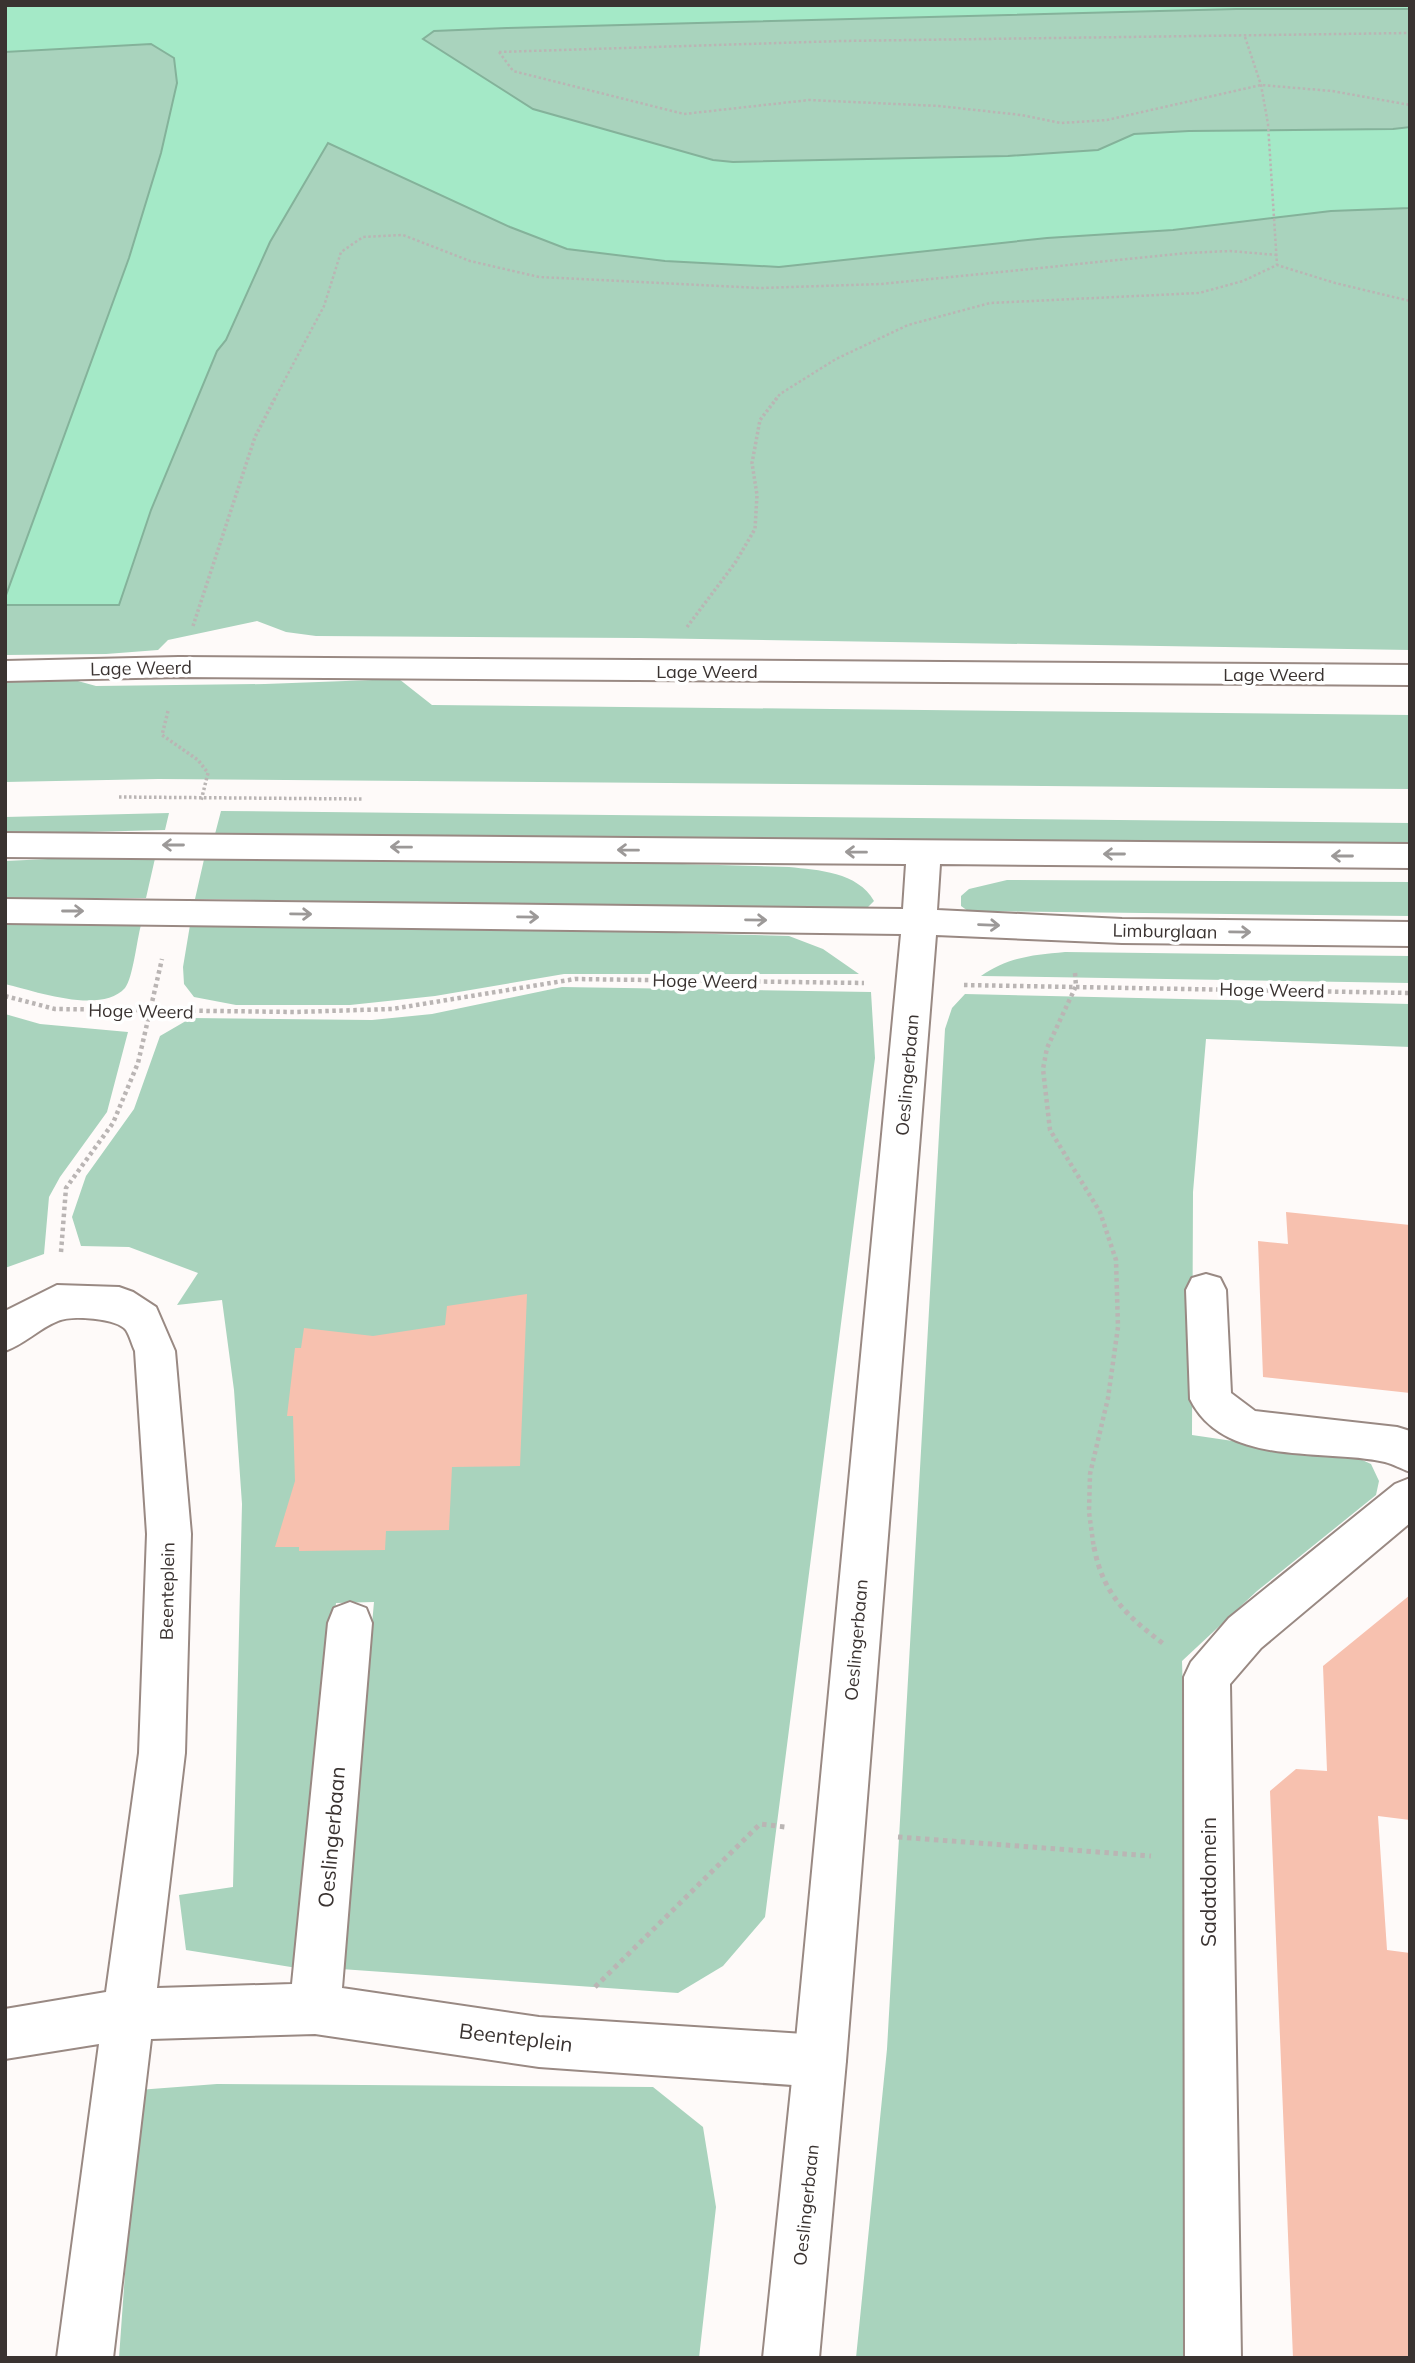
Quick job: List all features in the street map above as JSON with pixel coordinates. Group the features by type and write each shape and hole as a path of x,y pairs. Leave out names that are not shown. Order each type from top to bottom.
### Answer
{"main road":[{"name":"Lage Weerd","path":"5,671 179,667 1410,675"},
{"path":"5,845 1410,856"},
{"name":"Oeslingerbaan","path":"791,2358 820,2061 915,984 924,853"},
{"path":"5,911 920,922"},
{"name":"Limburglaan","path":"920,922 1122,931 1410,934"},
{"path":"1206,1290 1211,1399 1226,1415 1247,1427 1273,1433 1397,1445 1410,1454"},
{"name":"Beenteplein","path":"5,1334 27,1317 57,1302 119,1304 142,1320 155,1351 169,1534 162,1753 85,2358"},
{"path":"1207,1677 1245,1633 1410,1497"},
{"name":"Oeslingerbaan","path":"316,2009 350,1623"},
{"name":"Sadatdomein","path":"1207,1677 1213,2358"},
{"name":"Beenteplein","path":"5,2034 130,2014 316,2009 539,2042 820,2061"}],"path":[{"path":"1410,33 1245,37 1063,36 696,44 499,52 513,71 684,114 809,100 939,106 1061,123 1107,120 1261,85 1332,92 1410,105"},
{"path":"1245,37 1261,85 1268,124 1277,265"},
{"path":"179,667 255,437 324,306 341,252 363,237 403,235 470,261 539,277 760,288 882,285 1187,253 1230,251 1277,255"},
{"path":"671,670 677,640 735,563 755,529 757,495 752,463 760,420 780,394 836,359 908,325 990,303 1199,293 1243,281 1277,265 1335,283 1410,301"},
{"path":"169,708 162,735 198,760 208,773 202,797"},
{"name":"Hoge Weerd","path":"5,996 55,1009 295,1012 392,1009 575,979 1410,992"},
{"path":"1076,986 1047,1048 1043,1069 1050,1130 1096,1203 1116,1260 1118,1327 1108,1398 1090,1474 1089,1512 1094,1551 1109,1593 1132,1620 1207,1677"},
{"path":"57,1302 66,1188 113,1123 138,1063 148,1012"}],"shaded area":[{"path":"5,5 1410,5 1410,9 1236,9 507,28 434,31 423,39 533,109 713,160 733,162 1008,156 1098,150 1134,134 1410,127 1410,208 1331,211 1173,230 1047,238 779,267 665,261 567,249 510,227 328,143 270,242 226,340 217,351 151,510 119,605 5,605 5,598 129,258 161,153 177,83 174,58 151,44 5,52"},
{"path":"1236,9 1410,9 1410,127 1134,134 1098,150 1008,156 733,162 713,160 533,109 423,39 433,31 507,28"},
{"path":"151,44 174,58 178,83 161,153 129,258 5,598 5,52"},
{"path":"328,143 510,227 567,249 665,261 780,267 1047,238 1173,230 1331,211 1410,208 1410,650 639,638 316,636 286,632 257,621 168,640 158,650 106,654 5,655 5,605 119,605 151,510 217,351 226,340 270,242"},
{"path":"5,661 96,686 399,679 432,705 1410,715 1410,789 158,779 5,782"},
{"path":"221,811 1410,823 1410,845 215,834"},
{"path":"169,813 165,830 5,834 5,817"},
{"path":"156,854 146,898 5,898 5,861"},
{"path":"205,855 348,855 789,867 824,871 848,878 867,891 874,901 868,907 857,910 195,899"},
{"path":"1007,880 1410,882 1410,916 968,911 961,906 961,896 969,889"},
{"path":"5,923 141,925 128,983 114,996 100,1000 67,999 5,984"},
{"path":"190,925 480,928 789,936 823,949 859,974 564,974 435,996 350,1005 236,1005 194,997 184,984 183,967"},
{"path":"1065,952 1410,956 1410,983 981,976 1021,958"},
{"path":"562,987 871,992 875,1058 765,1917 723,1966 678,1993 341,1969 374,1602 336,1603 297,1968 186,1950 179,1895 233,1887 242,1504 234,1390 222,1300 177,1305 198,1273 129,1247 81,1246 72,1217 86,1176 134,1109 160,1036 191,1018 372,1020 432,1014"},
{"path":"965,994 1410,1004 1410,1047 1206,1039 1193,1192 1192,1435 1349,1454 1371,1464 1379,1481 1376,1495 1257,1591 1182,1661 1203,2358 856,2358 887,2049 945,1029 952,1008"},
{"path":"5,1014 40,1024 128,1032 107,1112 60,1177 49,1197 44,1254 5,1268"},
{"path":"217,2084 653,2087 703,2127 716,2207 699,2358 119,2358 138,2090"}],"building":[{"path":"1286,1212 1410,1225 1410,1393 1263,1377 1258,1241 1288,1244"},
{"path":"527,1294 520,1466 452,1467 449,1530 386,1531 385,1550 299,1551 299,1547 275,1547 295,1481 293,1416 287,1416 295,1348 301,1348 304,1328 373,1336 445,1325 447,1306"},
{"path":"1410,1595 1410,1820 1378,1816 1387,1950 1410,1953 1410,2358 1293,2358 1270,1791 1296,1769 1327,1771 1323,1666"}]}
